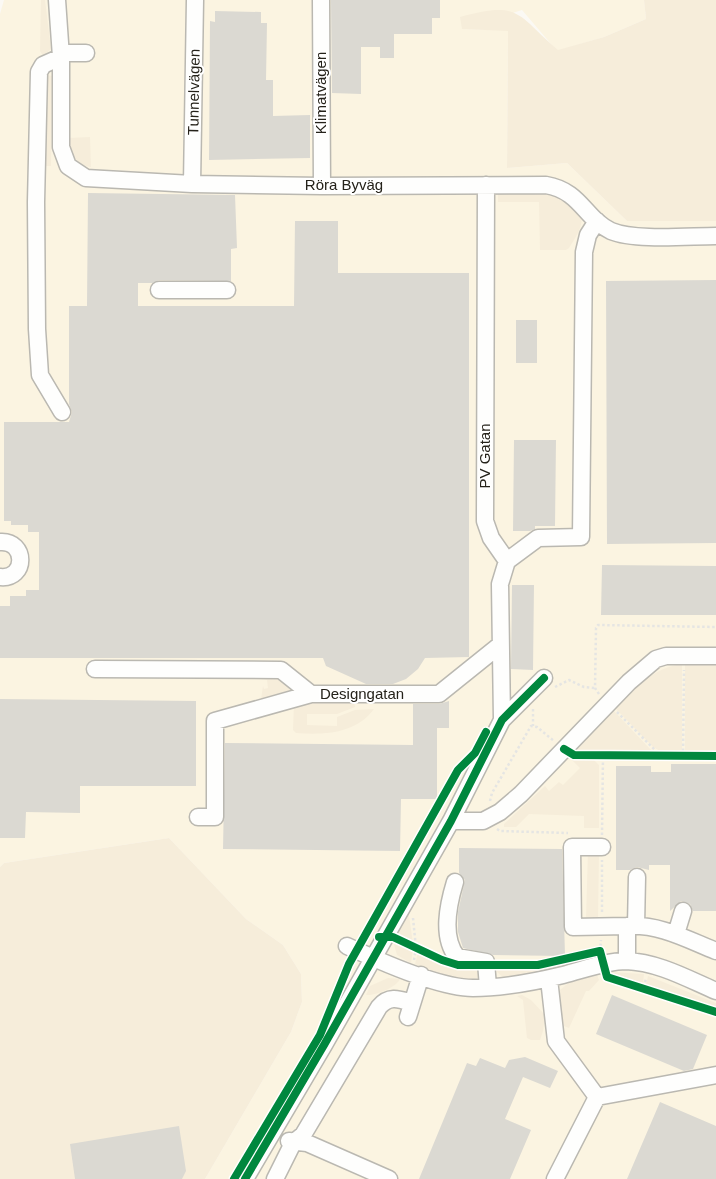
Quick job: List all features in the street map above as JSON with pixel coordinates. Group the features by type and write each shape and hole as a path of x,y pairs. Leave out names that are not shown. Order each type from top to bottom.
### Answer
{"street":[{"name":"Röra Byväg","path":"57,0 61,55 61,147 68,166 86,178 102,181 192,184 557,187 568,192 597,221 615,232 632,236 716,236"},
{"name":"Tunnelvägen","path":"192,184 195,0"},
{"name":"Klimatvägen","path":"321,0 322,186"},
{"path":"62,412 40,375 37,329 36,202 39,72 43,65 61,55 86,53"},
{"name":"PV Gatan","path":"486,185 485,521 491,538 507,561"},
{"path":"502,720 500,584 507,561 538,538 581,537 584,252 588,235 597,221"},
{"path":"159,290 227,290"},
{"path":"0,542 11,543 16,547 19,551 21,563 17,571 10,576 0,577"},
{"name":"Designgatan","path":"95,669 281,670 312,694 439,694 500,645"},
{"path":"451,821 483,821 500,812 521,794 564,749 600,699 656,659 684,656 716,656"},
{"path":"245,1179 374,958 451,821 502,720 546,685"},
{"path":"198,817 215,817 215,721 312,694"},
{"path":"599,838 572,847 569,866 569,927 602,928 648,925 715,948"},
{"path":"628,961 637,877"},
{"path":"455,882 448,906 451,949 457,957 491,959 488,987"},
{"path":"676,934 683,911"},
{"path":"347,946 374,958 417,969 448,985 488,987 549,978 628,961 667,970 716,992"},
{"path":"275,1179 293,1142 303,1135 379,1007 384,1001 392,998 410,1010 417,969"},
{"path":"549,978 556,1041 598,1098"},
{"path":"598,1098 716,1075"},
{"path":"555,1179 598,1098"},
{"path":"272,1133 293,1142 307,1143 389,1179"}],"path":[{"path":"660,755 600,699 596,688 596,628 598,625 716,626"},
{"path":"683,756 684,656"},
{"path":"546,685 569,680 584,687 596,688"},
{"path":"533,705 533,726"},
{"path":"533,726 543,731 564,749"},
{"path":"490,802 492,793 526,731 533,726"},
{"path":"600,951 602,928 599,838 603,755"},
{"path":"484,804 497,799"},
{"path":"483,821 500,831 574,834"},
{"path":"413,915 417,969"}],"shaded area":[{"path":"4,0 644,0 646,19 604,37 557,51 522,10 462,29 508,30 507,168 567,163 627,221 716,221 716,1179 205,1179 291,1032 302,1002 301,974 283,945 246,919 169,838 4,863 0,867 0,14"},
{"path":"41,0 45,0 51,49 43,56 40,51"},
{"path":"644,0 716,0 716,221 627,221 567,163 507,168 508,31 462,29 460,17 495,10 516,14 558,50 604,37 646,19"},
{"path":"48,75 52,76 51,166 44,166"},
{"path":"90,137 91,167 77,161 70,148 68,138"},
{"path":"498,193 553,195 560,197 581,214 582,219 580,228 569,248 566,250 540,250 539,202 498,202"},
{"path":"685,663 716,663 716,752 685,752"},
{"path":"682,664 682,752 662,752 653,747 615,708 653,674 671,666"},
{"path":"271,676 282,679 293,688 292,691 264,701 261,699 263,686 264,689 268,688 267,680 248,677"},
{"path":"353,697 355,707 337,714 307,714 307,725 337,726 337,717 355,710 374,709 358,724 328,733 296,733 293,730 294,703"},
{"path":"613,710 652,751 654,752 573,750"},
{"path":"571,759 593,759 599,765 599,828 584,828 584,816 529,814 516,827 504,827 504,824 545,786 549,791 559,782 563,785 580,768"},
{"path":"169,838 246,919 283,945 301,974 302,1002 291,1032 205,1179 0,1179 0,867 4,863"},
{"path":"588,850 599,853 598,919 586,919"},
{"path":"420,889 409,915 413,944 394,935"},
{"path":"393,941 413,949 411,963 397,955"},
{"path":"418,952 450,966 467,967 480,971 480,977 464,980 430,971 415,964"},
{"path":"589,956 594,960 505,979 497,972 497,969 531,969"},
{"path":"611,972 644,974 643,983 610,975"},
{"path":"597,975 599,980 589,991 586,991 569,1028 564,1026 559,1000 560,990 572,980"},
{"path":"648,976 716,1003 716,1008 646,985"},
{"path":"388,978 400,979 395,985 385,990 366,995 370,986"},
{"path":"522,995 531,1000 545,1015 540,1040 527,1038 523,1000 517,996"}],"building":[{"path":"331,0 440,0 440,18 432,18 432,34 394,34 394,58 380,58 380,47 361,47 361,94 332,93"},
{"path":"215,11 261,12 261,23 267,23 266,80 273,80 273,116 310,115 310,158 209,160 210,21 215,22"},
{"path":"88,193 235,195 237,248 231,249 231,281 159,280 153,283 138,283 138,306 294,306 295,221 338,221 338,273 469,273 469,657 425,658 418,669 406,679 393,684 366,684 326,666 323,658 0,658 0,606 10,606 10,596 26,596 26,590 39,590 39,532 28,532 28,525 11,525 11,521 4,521 4,422 69,422 72,412 69,404 69,306 87,306"},
{"path":"716,280 716,543 607,544 606,281"},
{"path":"516,320 537,320 537,363 516,363"},
{"path":"514,440 556,440 555,526 535,526 535,529 530,531 513,531"},
{"path":"602,565 716,566 716,615 601,615"},
{"path":"512,585 534,585 533,670 511,669"},
{"path":"0,699 196,701 196,786 80,786 80,813 26,812 25,838 0,838"},
{"path":"449,701 449,728 437,728 437,799 401,799 400,851 223,849 225,743 413,745 413,704 439,704"},
{"path":"671,764 716,764 716,911 693,911 690,904 681,901 670,911 670,865 649,865 649,870 637,867 630,870 616,870 616,766 651,766 651,772 671,772"},
{"path":"459,848 562,849 565,956 493,955 463,948 458,932 458,912 465,880 459,873"},
{"path":"612,995 707,1035 693,1069 684,1071 596,1034"},
{"path":"525,1057 558,1071 550,1088 523,1077 505,1119 531,1130 510,1179 419,1179 467,1063 476,1066 480,1058 505,1068 509,1060"},
{"path":"660,1102 716,1126 716,1179 627,1179"},
{"path":"179,1126 186,1171 182,1179 75,1179 70,1144"}],"cycle path":[{"path":"245,1179 324,1045 451,821 502,720 544,678"},
{"path":"234,1179 320,1035 349,964 458,770 475,753 486,732"},
{"path":"564,749 574,755 716,756"},
{"path":"379,937 393,937 442,960 458,965 538,965 600,951 607,977 716,1012"}]}
